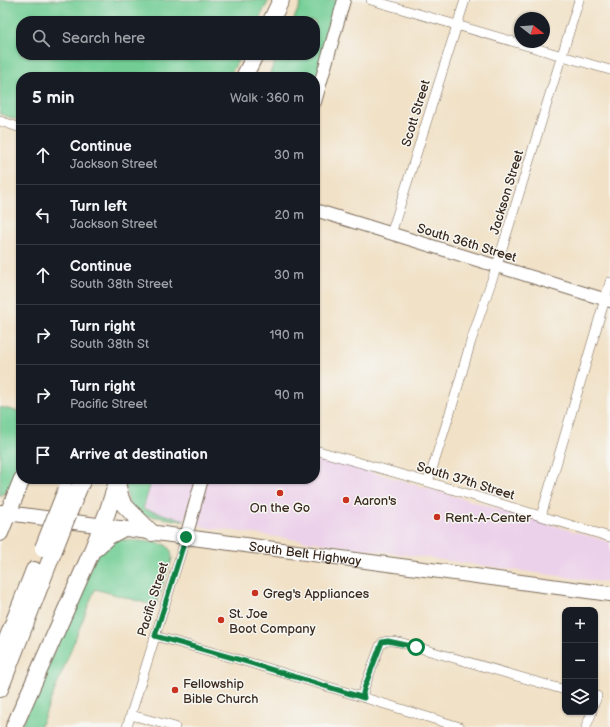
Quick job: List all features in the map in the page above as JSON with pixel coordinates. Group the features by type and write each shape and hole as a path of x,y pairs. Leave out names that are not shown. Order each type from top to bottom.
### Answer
{"highway":[{"path":"273,16 281,0"},
{"path":"285,16 293,0"},
{"path":"246,72 252,60"},
{"path":"258,72 264,60"},
{"path":"0,533 3,509 19,484"},
{"path":"0,689 49,549 74,484"},
{"path":"14,727 91,553 107,513 116,484"},
{"path":"118,484 124,505 152,533"},
{"path":"91,553 109,536 122,529"},
{"path":"0,657 49,549"}],"main road":[{"name":"South Belt Highway","path":"3,509 122,529 610,594"}],"street":[{"path":"320,84 344,0"},
{"path":"371,0 610,70"},
{"name":"Scott Street","path":"391,234 465,0"},
{"name":"Jackson Street","path":"428,482 579,0"},
{"path":"0,121 16,126"},
{"name":"South 36th Street","path":"320,212 607,300"},
{"path":"540,516 607,300 610,282"},
{"name":"South 37th Street","path":"320,451 428,482 610,537"},
{"name":"Pacific Street","path":"127,727 186,537 201,484"},
{"path":"155,636 244,661 460,727"},
{"path":"364,698 363,693 382,642 388,641 400,643 562,689"},
{"path":"131,715 174,727"},
{"path":"586,727 591,715"}],"shaded area":[{"path":"320,456 610,542 610,583 205,527 195,522 205,484 320,484"},
{"path":"150,484 196,484 185,520 143,509"}],"green space":[{"path":"0,0 269,0 261,16 16,16 16,60 238,60 232,72 16,72 16,119 0,114"},
{"path":"302,0 341,0 319,72 270,72 276,60 320,60 320,16 295,16"},
{"path":"0,407 16,411 16,479 0,496"},
{"path":"124,484 150,484 143,509 185,520 183,521 143,515 130,507"},
{"path":"113,539 153,542 166,545 171,551 172,559 156,606 95,589 40,727 21,727 97,553"}],"place":[{"name":"On the Go","path":"280,493"},
{"name":"Aaron's","path":"346,500"},
{"name":"Rent-A-Center","path":"437,517"},
{"name":"Greg's Appliances","path":"255,593"},
{"name":"St. Joe Boot Company","path":"221,620"},
{"name":"Fellowship Bible Church","path":"175,690"}],"route":[{"path":"186,537 155,636 244,661 364,698 363,693 365,686 382,642 388,641 416,647"}]}
